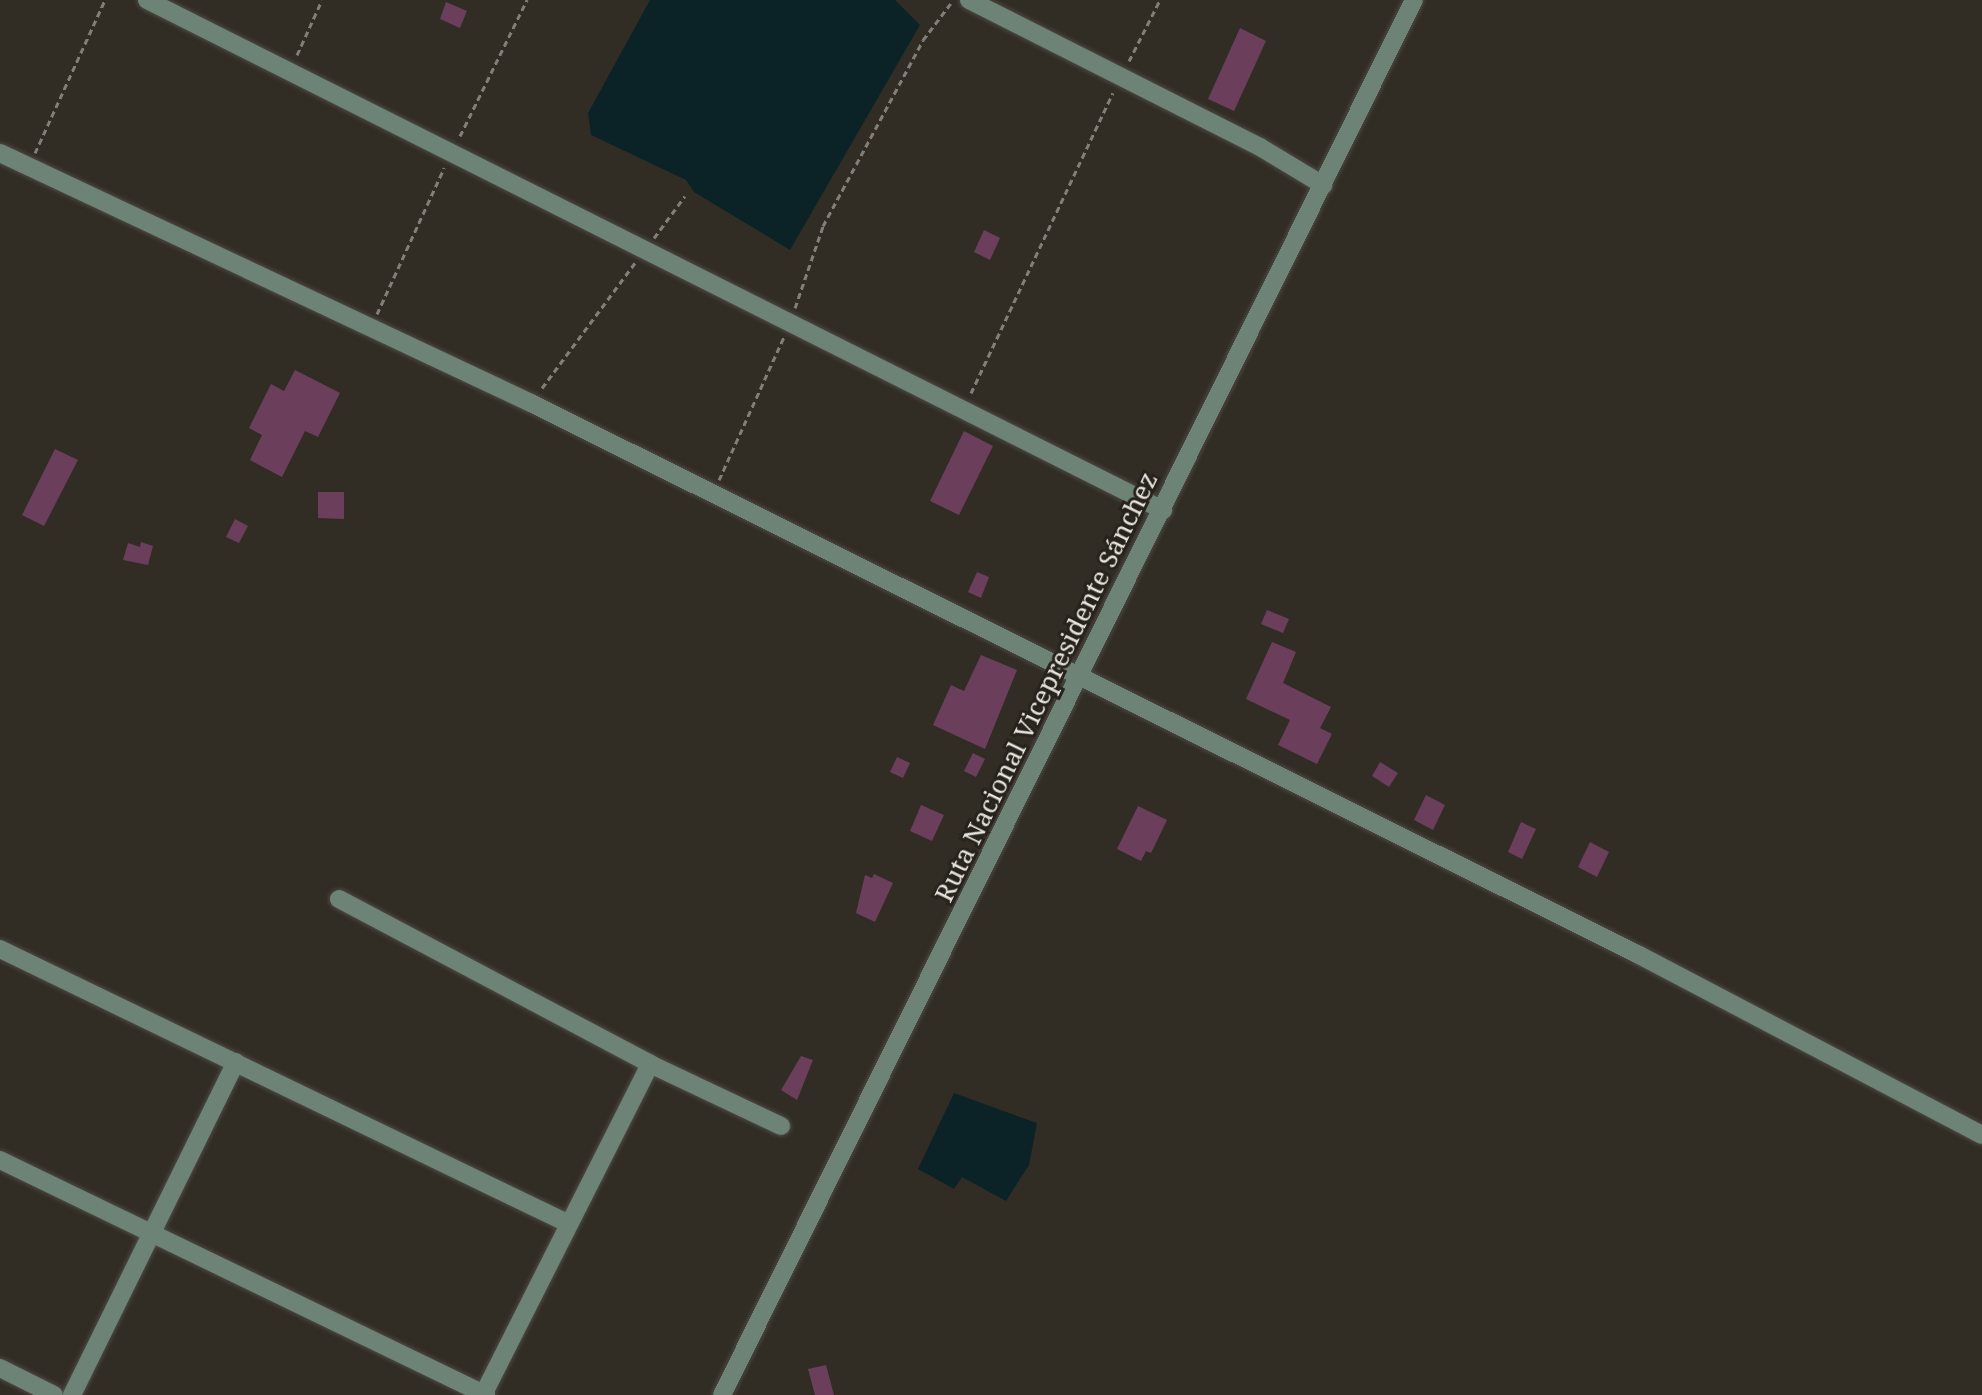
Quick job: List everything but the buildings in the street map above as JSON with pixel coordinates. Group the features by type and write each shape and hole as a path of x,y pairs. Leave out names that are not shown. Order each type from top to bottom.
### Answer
{"street":[{"path":"147,0 1163,510"},
{"path":"969,0 1260,147 1323,185"},
{"name":"Ruta Nacional Vicepresidente Sánchez","path":"722,1395 1081,677 1414,0"},
{"path":"0,153 531,403 1639,955 1982,1135"},
{"path":"339,899 650,1064 781,1126"},
{"path":"0,949 569,1224"},
{"path":"72,1395 236,1062"},
{"path":"0,1160 484,1395 650,1064"},
{"path":"0,1368 54,1395"}],"path":[{"path":"29,167 105,0"},
{"path":"290,71 322,0"},
{"path":"712,494 791,322 823,226 923,40 954,0"},
{"path":"963,409 1160,0"},
{"path":"531,403 685,196"}],"water":[{"path":"650,0 895,0 920,25 790,250 694,192 686,180 591,135 588,113"},
{"path":"954,1093 1037,1123 1029,1165 1006,1201 962,1177 954,1189 918,1169"}]}
